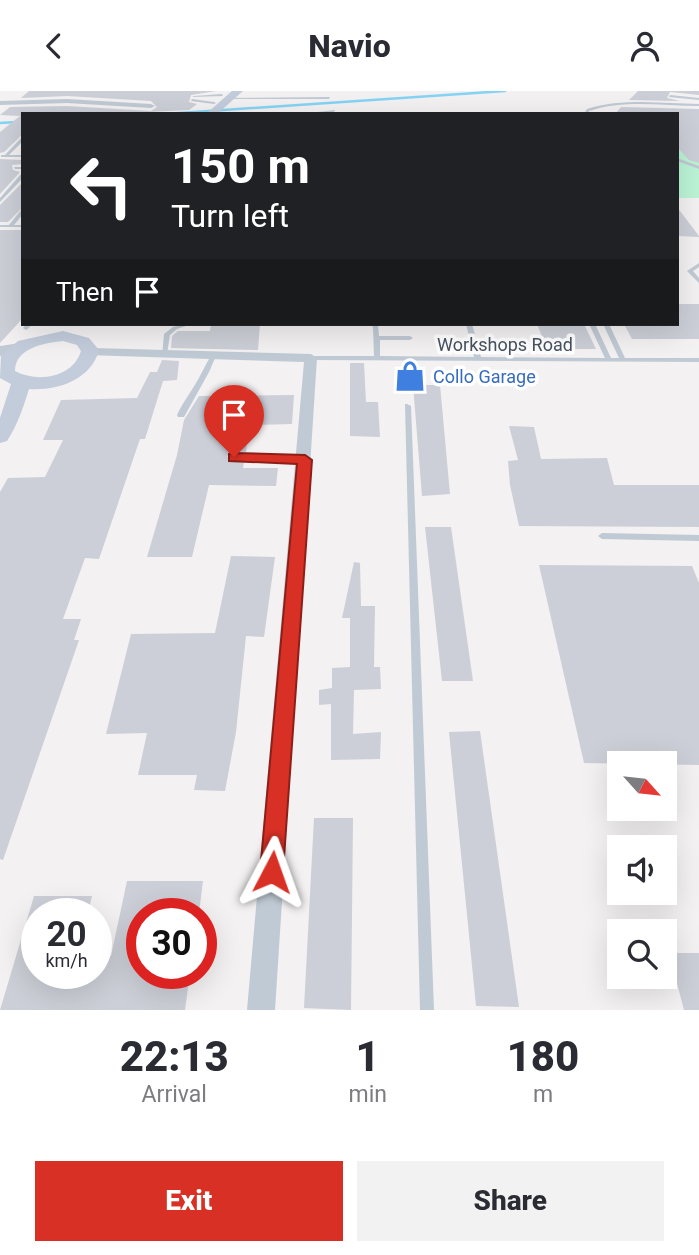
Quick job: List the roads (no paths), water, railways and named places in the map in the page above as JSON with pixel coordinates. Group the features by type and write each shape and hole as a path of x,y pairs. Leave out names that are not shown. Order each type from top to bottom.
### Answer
{"main road":[{"path":"205,112 238,91"},
{"path":"12,416 50,383 81,370 90,361 90,346 76,330 54,330 20,348 1,362 6,374 21,383 50,383"},
{"path":"0,436 12,416 21,383"}],"street":[{"path":"67,101 79,91"},
{"path":"0,103 67,101 151,106"},
{"path":"92,352 311,358 261,1010"}],"lane":[{"path":"670,96 699,99"},
{"path":"221,100 193,98 329,98"},
{"path":"586,112 596,106 617,104 699,105"},
{"path":"326,112 334,111"},
{"path":"3,156 21,140"},
{"path":"3,156 21,156"},
{"path":"679,160 699,168"},
{"path":"15,168 21,168"},
{"path":"0,201 21,177"},
{"path":"10,226 21,213"},
{"path":"0,226 21,226"},
{"path":"699,265 690,271 699,281"},
{"path":"164,354 167,334 182,326"},
{"path":"376,326 377,359"},
{"path":"470,326 478,359"},
{"path":"593,326 609,360"},
{"path":"607,326 623,360"},
{"path":"377,338 410,338"},
{"path":"181,415 188,398 204,380 213,356"},
{"name":"Workshops Road","path":"311,358 699,360"},
{"path":"407,406 428,1010"},
{"path":"234,457 305,460"},
{"path":"602,536 699,538"}],"waterway":[{"path":"195,112 505,91"},
{"path":"0,123 17,122"}],"place":[{"name":"Collo Garage","path":"410,376"}]}
